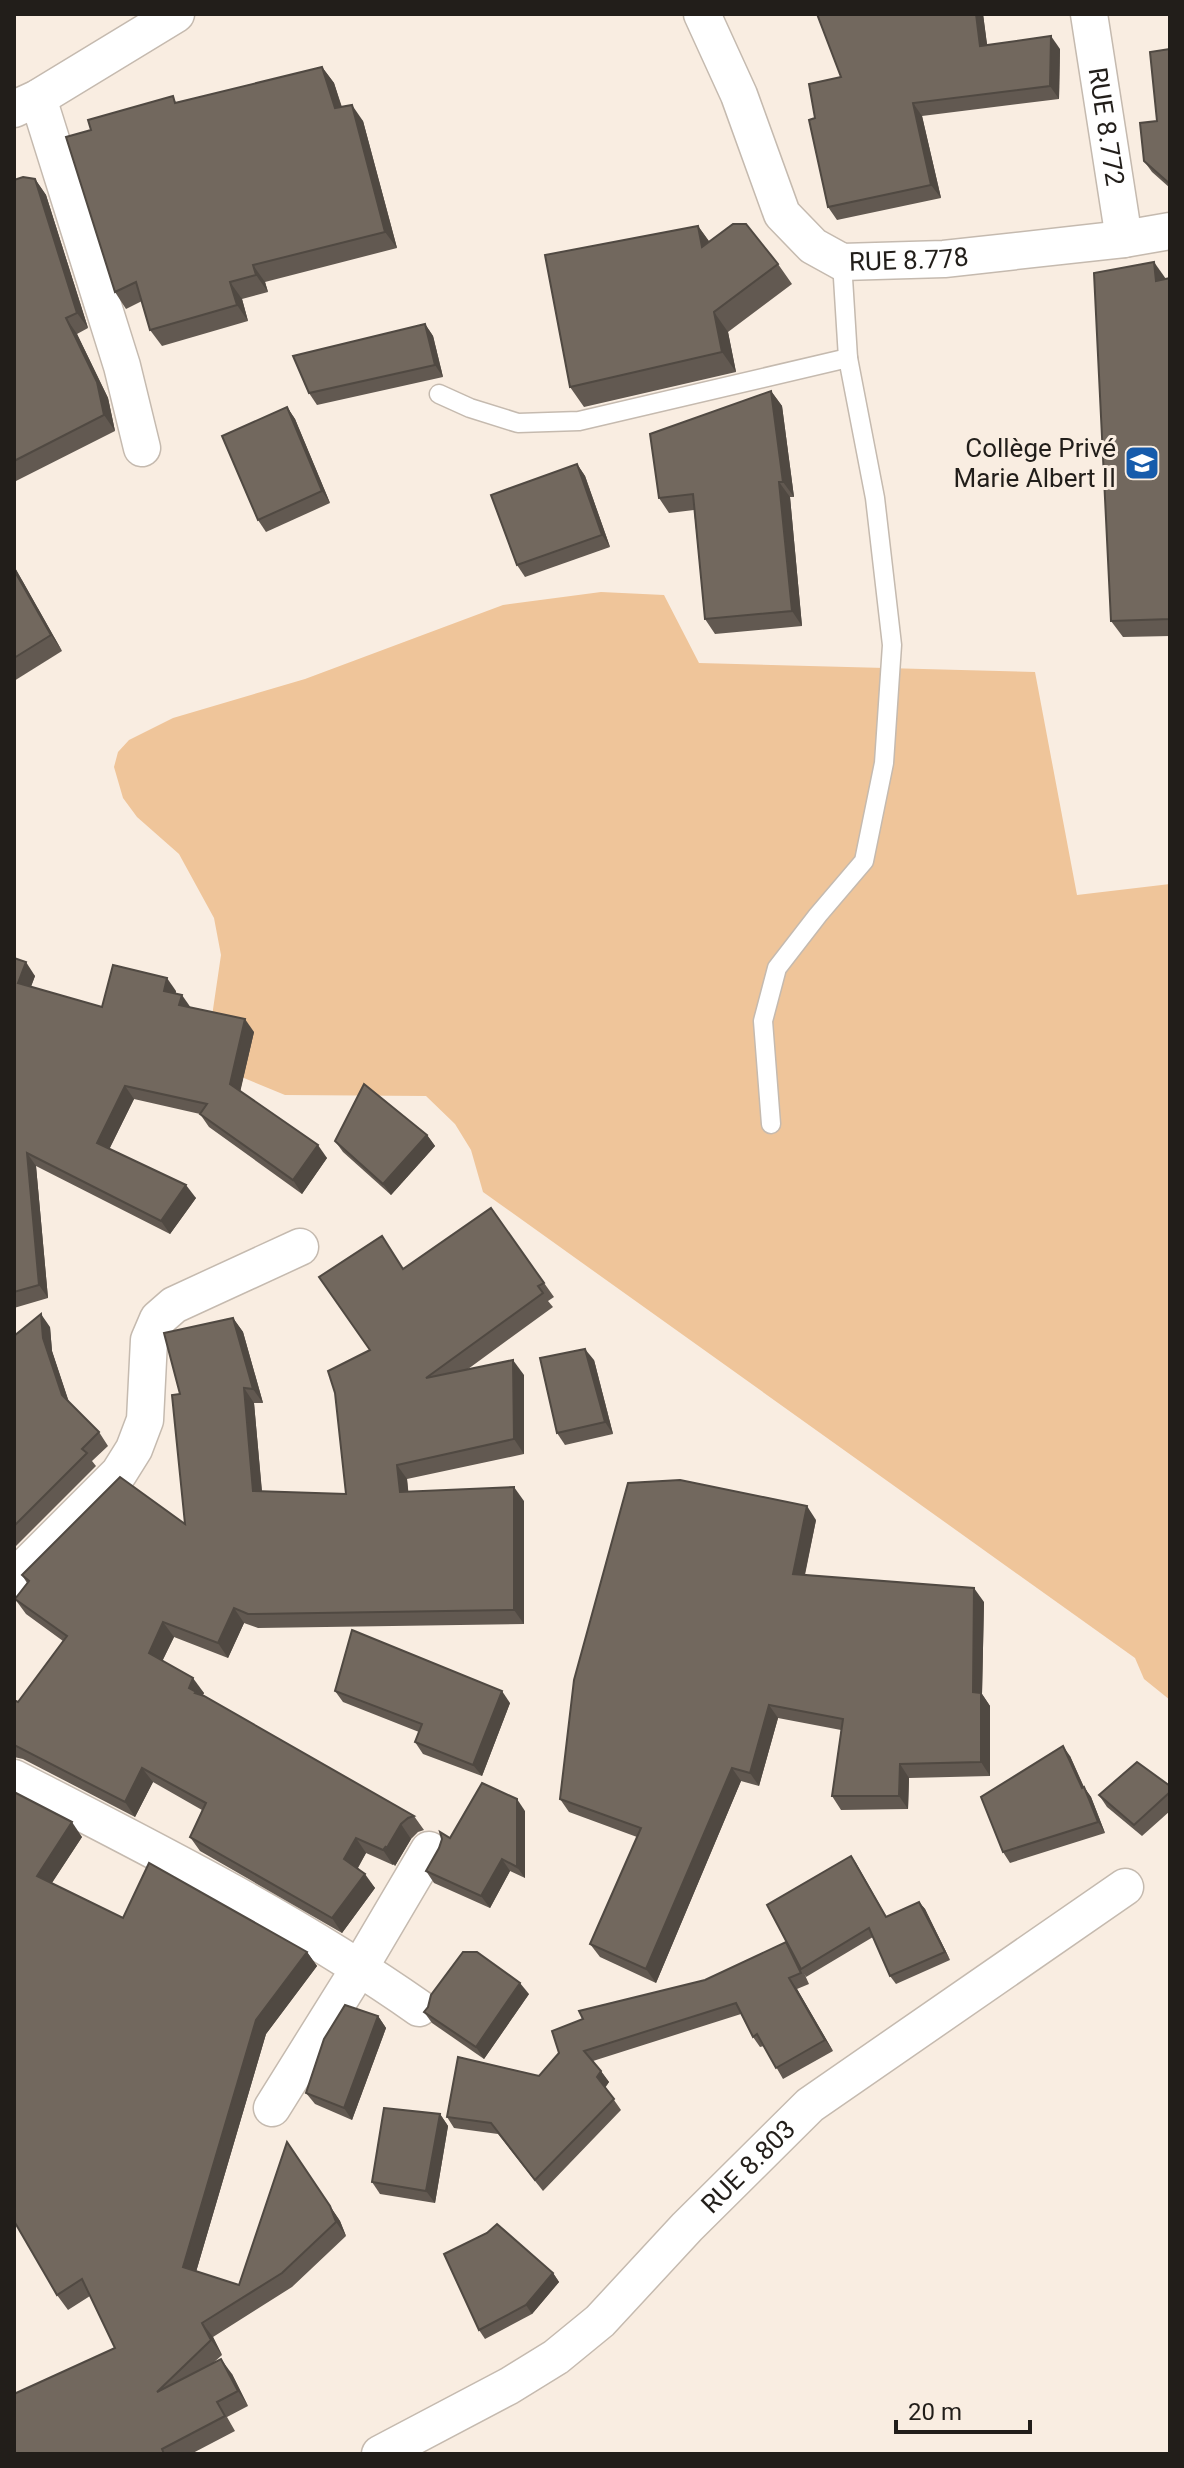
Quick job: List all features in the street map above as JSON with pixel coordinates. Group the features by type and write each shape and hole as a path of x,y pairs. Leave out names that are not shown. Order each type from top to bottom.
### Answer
{"street":[{"path":"142,448 122,366 26,104 176,14"},
{"name":"RUE 8.778","path":"702,14 739,95 782,214 813,246 842,262 944,259 1170,231"},
{"name":"RUE 8.772","path":"1089,14 1124,239"},
{"path":"14,1578 119,1473 134,1449 145,1420 149,1340 158,1319 174,1305 300,1247"},
{"path":"14,1778 177,1863 360,1967 419,2008"},
{"path":"272,2108 429,1850"},
{"name":"RUE 8.803","path":"380,2454 509,2386 556,2357 600,2321 687,2227 810,2105 1125,1887"}],"lane":[{"path":"771,1124 763,1021 777,968 864,861 884,763 892,645 875,498 848,358 842,262"},
{"path":"439,394 470,408 518,423 579,421 848,358"}],"shaded area":[{"path":"601,592 664,595 699,663 1035,672 1077,895 1170,884 1170,1700 1144,1679 1135,1658 483,1192 471,1150 455,1124 426,1096 285,1095 244,1078 221,1057 211,1023 221,955 214,918 179,854 137,817 123,798 114,767 118,752 129,740 173,718 305,679 503,605"}],"building":[{"path":"817,14 976,14 980,46 1051,36 1050,86 913,103 931,185 828,207 809,120 815,118 809,84 841,77"},
{"path":"1170,49 1170,184 1144,161 1140,123 1157,121 1150,52"},
{"path":"322,67 335,108 352,105 385,232 253,265 256,275 230,282 237,305 150,330 136,282 115,292 66,137 91,130 88,120 173,96 175,103"},
{"path":"23,177 35,179 77,313 66,318 97,382 104,415 14,461 14,180"},
{"path":"733,224 746,224 778,264 714,312 722,352 570,387 545,255 698,226 702,247"},
{"name":"Collège Privé Marie Albert II","path":"1154,262 1156,281 1170,278 1170,619 1111,621 1094,273"},
{"path":"425,324 435,365 309,393 293,356"},
{"path":"771,391 783,482 779,482 792,611 705,619 693,494 659,498 650,434"},
{"path":"287,407 322,491 258,520 222,436"},
{"path":"577,464 602,535 517,565 491,495"},
{"path":"14,570 51,635 14,658"},
{"path":"14,958 26,962 18,983 102,1007 113,965 167,978 164,991 182,995 179,1005 245,1019 230,1084 318,1145 293,1180 200,1114 207,1104 125,1086 97,1143 186,1185 161,1221 27,1153 39,1285 14,1292"},
{"path":"364,1084 427,1135 383,1184 335,1141"},
{"path":"491,1208 544,1283 538,1286 543,1293 426,1378 513,1360 514,1439 397,1465 400,1492 514,1487 514,1610 248,1614 234,1608 218,1643 163,1622 149,1653 193,1678 189,1688 195,1693 414,1816 401,1824 385,1851 386,1846 383,1850 356,1838 344,1859 365,1874 332,1918 190,1837 206,1803 142,1768 125,1802 14,1745 14,1700 18,1702 67,1636 15,1599 29,1581 22,1575 120,1477 185,1524 172,1395 180,1394 164,1333 233,1318 253,1389 244,1388 253,1491 346,1494 335,1393 328,1371 370,1350 319,1277 382,1236 403,1269"},
{"path":"41,1314 43,1338 62,1395 99,1432 82,1449 87,1453 14,1526 14,1336"},
{"path":"585,1349 605,1422 557,1433 540,1358"},
{"path":"680,1480 807,1506 793,1574 974,1588 973,1692 981,1693 981,1762 900,1764 899,1796 832,1796 843,1719 769,1705 750,1773 732,1768 646,1969 590,1944 641,1828 560,1799 574,1680 628,1483"},
{"path":"352,1630 502,1691 473,1765 415,1742 422,1724 335,1691"},
{"path":"1063,1746 1098,1822 1003,1852 981,1797"},
{"path":"1137,1762 1170,1786 1170,1792 1134,1825 1099,1795"},
{"path":"482,1783 517,1799 517,1867 502,1859 481,1896 426,1871 439,1848 442,1839 440,1832 450,1838"},
{"path":"14,1792 72,1822 37,1876 123,1918 149,1863 307,1952 256,2020 183,2267 239,2285 287,2142 330,2206 336,2222 282,2273 202,2323 211,2340 157,2392 221,2359 238,2391 217,2402 225,2416 162,2449 164,2454 14,2454 14,2394 115,2348 82,2279 57,2295 14,2221"},
{"path":"851,1856 886,1917 919,1902 945,1952 890,1976 869,1928 801,1969 767,1905"},
{"path":"786,1942 801,1973 789,1978 825,2040 776,2068 757,2034 753,2037 736,2003 584,2051 601,2071 597,2077 614,2099 535,2180 491,2123 447,2117 458,2057 539,2076 559,2053 552,2031 583,2019 579,2011 705,1980"},
{"path":"463,1952 477,1952 520,1983 476,2047 424,2012 431,1995"},
{"path":"345,2005 378,2016 344,2108 306,2093 324,2039"},
{"path":"384,2108 440,2114 426,2191 372,2182"},
{"path":"497,2224 553,2273 526,2305 479,2330 444,2254 487,2233"}],"place":[{"name":"Collège Privé Marie Albert II","path":"1142,463"}]}
